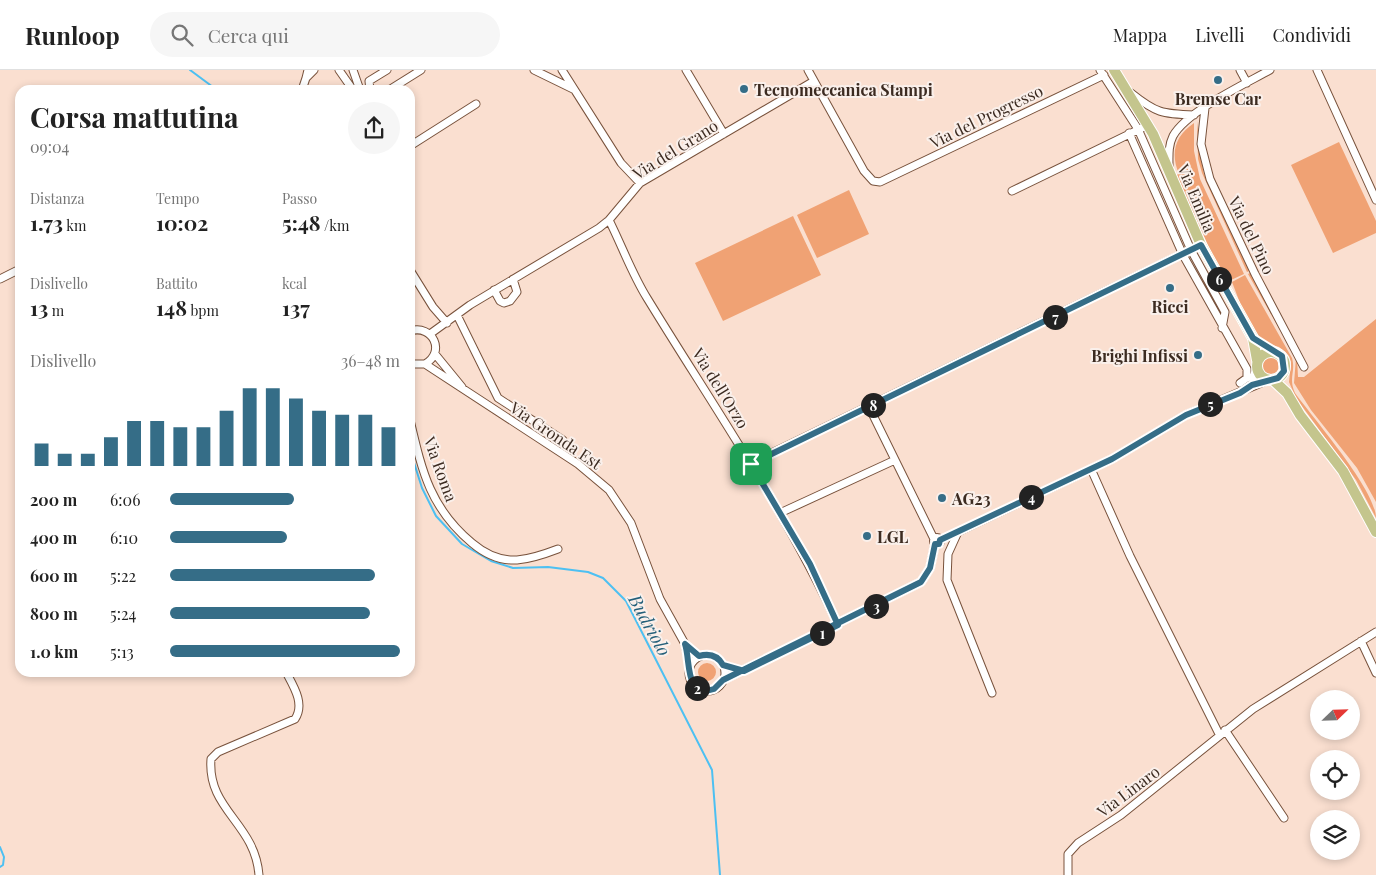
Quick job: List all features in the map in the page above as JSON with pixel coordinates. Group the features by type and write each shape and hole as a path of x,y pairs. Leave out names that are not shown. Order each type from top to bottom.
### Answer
{"main road":[{"name":"Via Emilia","path":"1106,72 1128,91 1148,125 1201,245 1253,338 1260,375 1271,380 1287,393 1300,415 1343,471 1376,532"},
{"name":"Via Emilia","path":"1253,338 1282,356 1287,393"},
{"path":"1257,363 1264,353 1274,351"},
{"path":"1271,380 1282,375 1284,371"}],"street":[{"path":"307,74 314,70"},
{"path":"339,70 350,85"},
{"path":"353,70 358,85"},
{"path":"369,85 369,81 387,70"},
{"path":"397,85 421,70"},
{"path":"534,70 573,90"},
{"path":"562,70 621,164 640,183"},
{"path":"686,70 724,134"},
{"path":"808,70 814,81"},
{"path":"1240,70 1247,83"},
{"path":"1169,170 1169,148 1174,135 1194,115 1270,70"},
{"path":"1317,70 1376,200"},
{"path":"1106,72 1138,129 1191,250 1225,312 1222,328"},
{"name":"Via del Progresso","path":"814,81 864,171 873,181 880,182 1106,72"},
{"name":"Via del Grano","path":"446,324 494,290 586,237 609,220 640,183 814,81"},
{"path":"1128,91 1149,107 1165,114 1194,115"},
{"path":"415,143 476,104"},
{"name":"Via del Pino","path":"1205,108 1201,144 1210,178 1253,270 1304,367"},
{"path":"1012,191 1148,125"},
{"path":"1129,134 1183,255 1248,374 1245,381 1240,383"},
{"path":"1152,185 1161,182"},
{"path":"1169,223 1178,219"},
{"name":"Via dell'Orzo","path":"609,220 647,298 751,464 810,564 838,625"},
{"path":"751,464 1201,245"},
{"path":"0,279 15,272"},
{"path":"415,278 446,324"},
{"path":"494,290 500,301 504,303 510,301 517,292 513,279"},
{"path":"1202,289 1210,285"},
{"path":"457,315 498,398 563,440"},
{"path":"430,334 446,324"},
{"path":"415,364 425,364 435,354 435,341 446,324"},
{"path":"415,331 421,330 430,334 435,341"},
{"name":"Via Gronda Est","path":"435,354 467,393"},
{"path":"1252,385 1257,363"},
{"name":"Via Gronda Est","path":"425,364 578,464 609,490 631,523 660,599 685,644 690,666 688,672 692,683 702,690 714,689 723,680 838,625 921,582 930,568 936,541"},
{"path":"869,407 936,541 1091,469 1132,448 1186,415 1240,393 1252,385 1271,380"},
{"name":"Via Roma","path":"415,437 432,495 444,516 478,548 499,559 517,560 558,549"},
{"path":"780,513 895,460"},
{"path":"1091,469 1130,556 1222,732 1284,818"},
{"path":"958,532 948,554 947,580 992,693"},
{"name":"Via Linaro","path":"1068,875 1068,854 1078,843 1121,816 1222,732 1271,696 1376,632"},
{"path":"1361,641 1376,673"},
{"name":"Via Gronda Est","path":"685,644 699,656 716,657 723,665 744,671"},
{"path":"690,666 699,656"},
{"path":"723,665 723,680"},
{"path":"259,875 256,855 251,841 220,802 214,787 211,759 218,752 295,719 300,712 300,703 288,677"}],"shaded area":[{"path":"1197,121 1204,174 1249,271 1247,272 1202,173 1198,159"},
{"path":"1194,123 1194,151 1200,179 1244,274 1231,280 1217,265 1176,175 1179,174 1175,159 1176,146 1182,134"},
{"path":"1339,142 1376,221 1376,233 1333,253 1291,165"},
{"path":"849,190 869,234 817,258 797,215"},
{"path":"793,216 821,275 723,321 695,263"},
{"path":"1250,273 1297,358 1298,377 1304,377 1376,319 1376,502 1357,468 1311,410 1294,383 1296,358 1248,274"},
{"path":"1245,275 1292,358 1292,383 1295,393 1355,473 1366,490 1376,518 1356,480 1296,398 1289,382 1291,362 1289,356 1279,347 1263,342 1259,338 1239,304 1232,282"},
{"path":"1271,354 1278,357 1281,364 1278,371 1271,374 1264,371 1261,364 1264,357"},
{"path":"707,663 715,668 716,672 711,680 707,681 699,676 698,672 703,664"}],"waterway":[{"name":"Budriolo","path":"190,70 210,85"},
{"name":"Budriolo","path":"415,466 422,488 436,516 462,544 491,561 513,568 548,567 588,572 603,578 626,601 712,770 720,875"},
{"path":"0,847 4,857 3,865 0,867"}],"place":[{"name":"Bremse Car","path":"1218,80"},
{"name":"Tecnomeccanica Stampi","path":"744,89"},
{"name":"Ricci","path":"1170,288"},
{"name":"Brighi Infissi","path":"1198,355"},
{"name":"AG23","path":"942,498"},
{"name":"LGL","path":"867,536"}],"route":[{"path":"751,464 810,564 838,625 744,671 723,665 716,657 705,654 699,656 685,644 689,656 689,678 696,687 702,690 714,689 723,680 744,671 788,649 838,625 907,591 921,582 930,568 935,544 939,544 940,540 1112,459 1186,415 1240,393 1252,385 1278,378 1282,375 1285,366 1282,356 1253,338 1201,245 751,464"}]}
